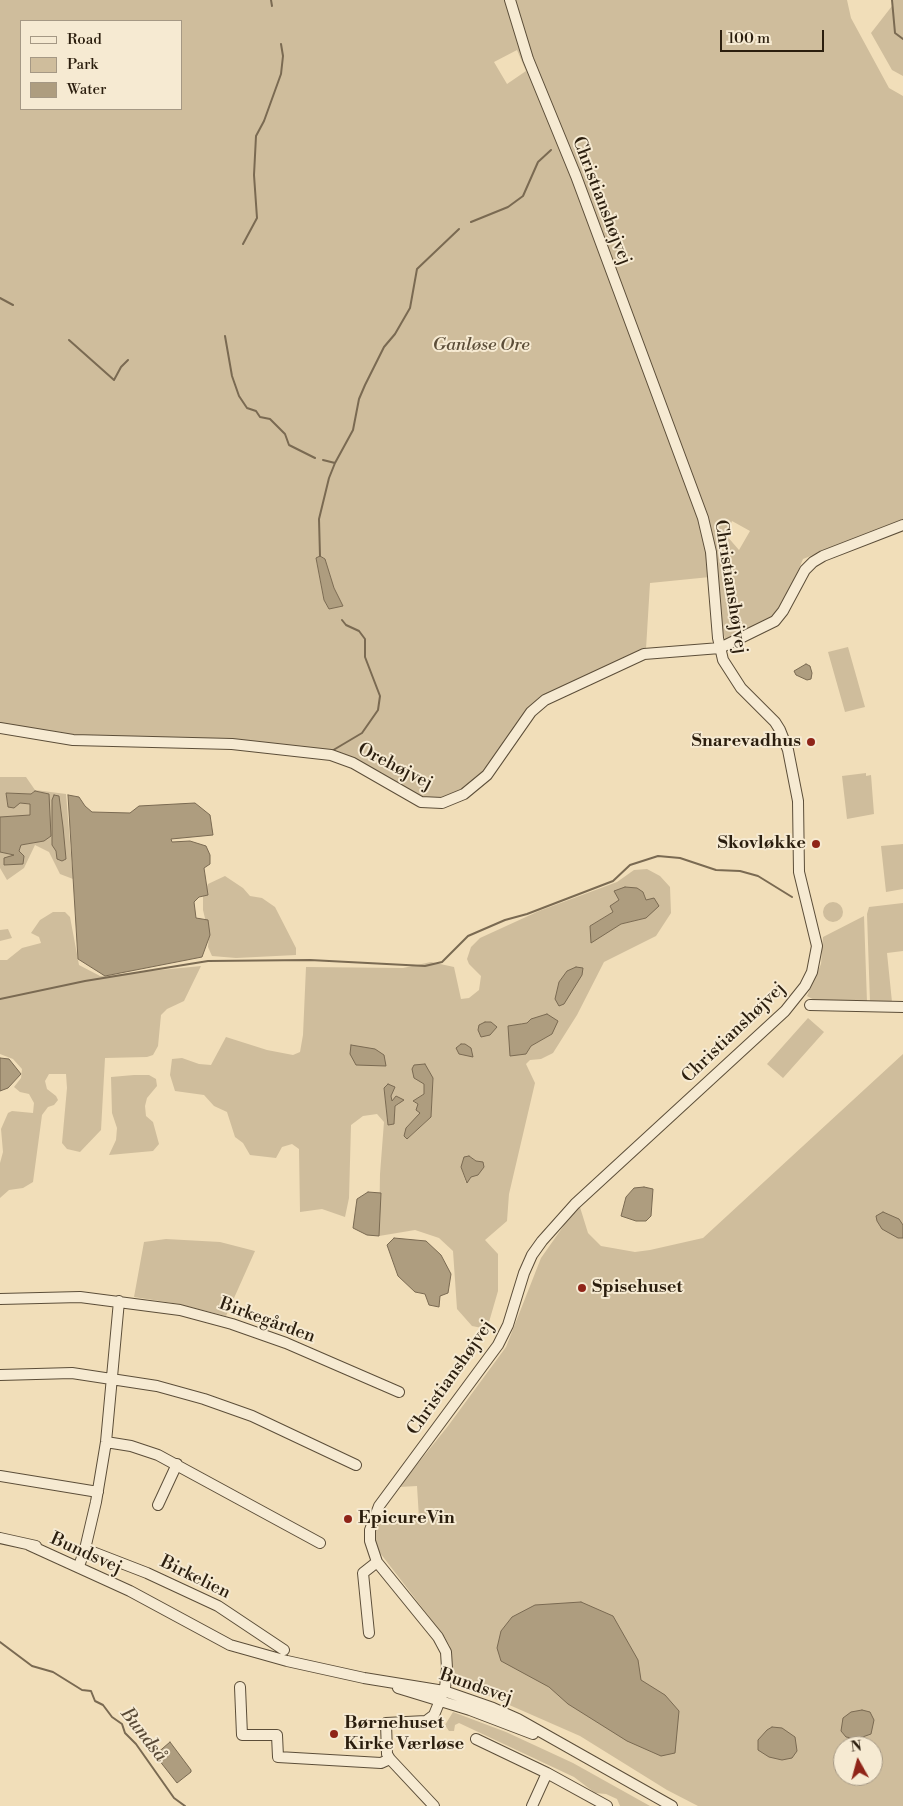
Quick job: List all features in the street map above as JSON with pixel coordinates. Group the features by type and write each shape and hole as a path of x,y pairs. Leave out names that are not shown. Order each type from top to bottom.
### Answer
{"street":[{"name":"Christianshøjvej","path":"442,1696 447,1668 442,1643 377,1562 370,1540 370,1530 379,1506 498,1345 508,1325 524,1273 532,1255 542,1241 575,1204 784,1011 805,986 812,972 817,946 799,872 798,801 791,760 780,730 730,674 720,648 711,552 703,518 576,176 528,59 510,0"},
{"path":"720,648 774,620 783,611 805,570 813,562 823,556 903,526"},
{"name":"Orehøjvej","path":"0,728 73,740 232,744 330,755 353,764 421,802 442,803 464,794 487,775 531,712 546,700 644,654 720,648"},
{"path":"810,1005 903,1007"},
{"name":"Birkegården","path":"0,1298 80,1297 119,1300 180,1310 232,1324 306,1352 399,1392"},
{"path":"80,1563 98,1492 106,1442 119,1300"},
{"path":"0,1375 72,1373 156,1386 204,1399 252,1416 356,1465"},
{"path":"106,1442 158,1455 320,1543"},
{"path":"158,1505 177,1464"},
{"path":"0,1476 98,1492"},
{"name":"Bundsvej","path":"0,1538 29,1545 103,1570 130,1591 230,1645 442,1696 569,1749 672,1806"},
{"name":"Birkelien","path":"85,1548 218,1606 284,1650"},
{"path":"368,1633 362,1573 377,1562"},
{"path":"240,1687 242,1735 277,1735 278,1757 381,1763 390,1760"},
{"path":"434,1806 390,1760 387,1754 386,1723 426,1720 434,1715 442,1696"},
{"path":"476,1739 547,1773 607,1806"},
{"path":"532,1806 547,1773"}],"green space":[{"name":"Ganløse Ore","path":"0,0 847,0 851,18 889,88 903,96 903,519 803,559 780,615 726,643 710,577 650,583 646,649 531,710 485,773 458,797 422,800 324,751 232,739 98,739 0,726","holes":["517,50 526,71 507,84 494,62","732,521 750,531 739,550 726,535","320,556 325,559 334,588 343,606 329,609 324,600 316,559"]},
{"path":"892,0 903,0 903,76 892,70 871,33 892,6"},
{"path":"848,647 865,707 845,712 828,652"},
{"path":"866,773 866,776 871,775 874,814 847,819 842,776"},
{"path":"0,777 26,777 35,790 66,794 73,879 60,874 49,852 35,845 24,868 7,880 0,868 0,852 15,855 15,865 21,845 44,841 48,794 35,791 31,794 6,793 8,807 20,803 30,804 30,816 0,817","holes":["52,800 57,859 56,850 52,845"]},
{"path":"903,844 903,889 886,892 881,846"},
{"path":"647,869 660,876 670,887 671,913 656,936 604,962 577,1015 553,1053 541,1059 530,1060 526,1064 535,1083 509,1194 507,1221 485,1240 498,1254 498,1291 487,1329 472,1326 457,1309 453,1251 439,1238 415,1230 379,1236 380,1174 384,1122 377,1114 363,1116 351,1125 349,1198 345,1217 322,1209 300,1212 299,1149 292,1144 282,1147 276,1158 250,1155 243,1143 235,1137 227,1112 214,1106 204,1095 175,1091 170,1075 172,1059 182,1058 199,1064 211,1065 226,1037 267,1050 293,1055 300,1052 303,1035 306,967 403,968 431,962 454,967 461,999 469,998 479,990 481,976 469,964 467,959 471,947 480,938 539,911 617,882 634,870","holes":["643,892 646,900 646,918 621,924 591,942 590,926 613,912 619,901","521,1023 527,1023 552,1034 531,1046 526,1054","427,1068 433,1079 431,1117 407,1139 406,1128 421,1113 418,1104 413,1102 424,1094 424,1084 420,1080","388,1084 392,1102 399,1104 395,1106 394,1124 388,1125 384,1088","469,1156 476,1161 466,1183 461,1167"]},
{"path":"225,876 243,888 250,896 262,898 275,907 296,948 296,955 236,958 212,956 208,947 209,935 203,910 203,896 208,884"},
{"path":"833,902 840,905 843,912 840,919 833,922 826,919 823,912 826,905"},
{"path":"903,903 903,951 887,953 892,1002 870,1002 867,914 869,907"},
{"path":"53,912 65,912 70,917 79,965 100,976 201,966 184,1001 167,1009 161,1015 158,1046 153,1055 147,1057 105,1058 101,1130 80,1152 67,1149 62,1143 67,1088 66,1074 49,1074 45,1081 47,1089 58,1100 54,1105 48,1107 42,1115 33,1182 23,1188 9,1190 0,1198 0,1163 3,1152 1,1129 8,1113 12,1111 33,1113 34,1103 29,1094 20,1092 14,1087 21,1078 22,1069 13,1059 0,1054 0,960 7,960 22,948 41,943 39,937 31,933 40,920"},
{"path":"864,916 867,1002 818,1002 807,996 821,964 823,937"},
{"path":"8,929 12,938 0,941 0,930"},
{"path":"808,1018 824,1032 783,1078 767,1064"},
{"path":"903,1054 903,1806 698,1806 667,1790 580,1736 482,1693 454,1676 450,1646 444,1636 377,1549 375,1533 379,1517 419,1518 417,1486 399,1487 448,1426 506,1347 541,1258 579,1204 588,1233 601,1246 635,1252 703,1238"},
{"path":"149,1075 156,1079 157,1086 147,1098 145,1106 146,1116 153,1122 159,1144 153,1151 109,1155 116,1140 117,1128 112,1113 111,1077"},
{"path":"166,1239 220,1242 255,1251 226,1316 179,1304 134,1297 144,1242"},
{"path":"453,1712 506,1732 573,1763 650,1806 620,1806 617,1799 606,1794 595,1793 574,1777 459,1723 455,1725 454,1731 449,1731 445,1725"}],"water":[{"path":"320,556 325,559 334,588 343,606 329,609 324,600 316,558"},
{"path":"806,664 810,666 812,673 811,679 807,680 796,675 794,671"},
{"path":"35,791 49,794 51,836 44,841 21,845 19,851 24,856 23,864 4,865 4,858 14,855 0,852 0,817 30,815 30,804 20,803 14,808 8,807 6,793 31,794"},
{"path":"54,795 59,796 63,827 66,859 62,861 57,859 56,851 52,845 52,800"},
{"path":"68,795 79,797 92,812 130,813 139,806 195,803 210,815 213,835 171,839 172,842 190,841 206,846 210,855 210,864 204,868 208,895 199,897 194,902 196,918 208,920 210,935 202,957 105,976 78,959"},
{"path":"625,887 637,888 643,892 646,900 654,898 659,906 646,918 621,924 591,943 590,926 613,912 610,906 619,900 614,891"},
{"path":"576,967 583,968 582,975 564,1004 559,1006 555,999 559,982 567,971"},
{"path":"547,1014 558,1021 552,1034 531,1046 526,1054 510,1056 508,1026 527,1023 531,1019"},
{"path":"491,1022 497,1027 490,1035 481,1037 478,1030 479,1025"},
{"path":"461,1044 471,1048 473,1057 459,1054 456,1048"},
{"path":"351,1045 375,1049 384,1055 386,1066 356,1065 350,1054"},
{"path":"0,1058 9,1059 21,1074 8,1088 0,1091"},
{"path":"425,1064 433,1078 431,1117 407,1139 404,1136 406,1128 420,1113 416,1110 418,1104 413,1101 424,1094 424,1084 414,1078 412,1069 414,1065"},
{"path":"388,1084 395,1087 391,1096 392,1101 396,1096 404,1100 395,1106 394,1124 388,1125 384,1088"},
{"path":"469,1156 476,1161 483,1162 484,1167 478,1175 471,1177 467,1183 461,1167 464,1157"},
{"path":"644,1187 653,1189 651,1216 646,1221 636,1221 621,1216 626,1197 634,1188"},
{"path":"368,1192 381,1193 379,1236 367,1235 353,1228 357,1199"},
{"path":"883,1212 899,1219 903,1225 903,1238 898,1238 882,1229 876,1216"},
{"path":"394,1238 426,1241 441,1255 451,1274 448,1293 440,1296 439,1307 429,1305 425,1294 415,1292 398,1276 387,1245"},
{"path":"581,1602 613,1616 638,1660 641,1680 665,1695 679,1711 675,1753 661,1756 627,1741 568,1704 549,1687 501,1661 497,1648 501,1631 512,1617 535,1605"},
{"path":"862,1710 870,1712 874,1720 871,1734 865,1736 845,1736 841,1731 843,1718 851,1712"},
{"path":"772,1727 782,1728 795,1737 797,1751 792,1758 782,1760 769,1757 758,1750 758,1740"},
{"path":"170,1742 191,1770 177,1783 155,1755"}],"waterway":[{"path":"271,0 272,6"},
{"path":"892,0 895,33 903,39"},
{"path":"243,244 257,218 254,175 256,136 264,121 281,74 283,56 281,44"},
{"path":"471,222 508,207 523,196 538,162 551,150"},
{"path":"320,556 319,519 329,478 353,430 359,399 384,347 395,334 410,308 417,269 459,229"},
{"path":"0,298 13,305"},
{"path":"225,336 232,376 239,396 247,408 256,411 260,417 270,419 285,434 289,445 315,458"},
{"path":"69,340 114,380 121,367 128,360"},
{"path":"323,460 335,463"},
{"path":"330,752 362,733 378,710 380,696 365,657 365,639 359,631 346,625 342,620"},
{"path":"0,999 85,981 208,961 310,960 425,966 442,962 468,936 505,920 527,914 613,881 630,865 658,856 680,858 716,870 740,871 758,876 792,897"},
{"name":"Bundså","path":"0,1642 32,1666 53,1672 82,1690 91,1691 95,1701 103,1705 112,1717 122,1724 125,1733 136,1744 174,1798 185,1806"}],"place":[{"name":"Snarevadhus","path":"811,742"},
{"name":"Skovløkke","path":"816,844"},
{"name":"Spisehuset","path":"582,1288"},
{"name":"EpicureVin","path":"348,1519"},
{"name":"Børnehuset Kirke Værløse","path":"334,1734"}]}
